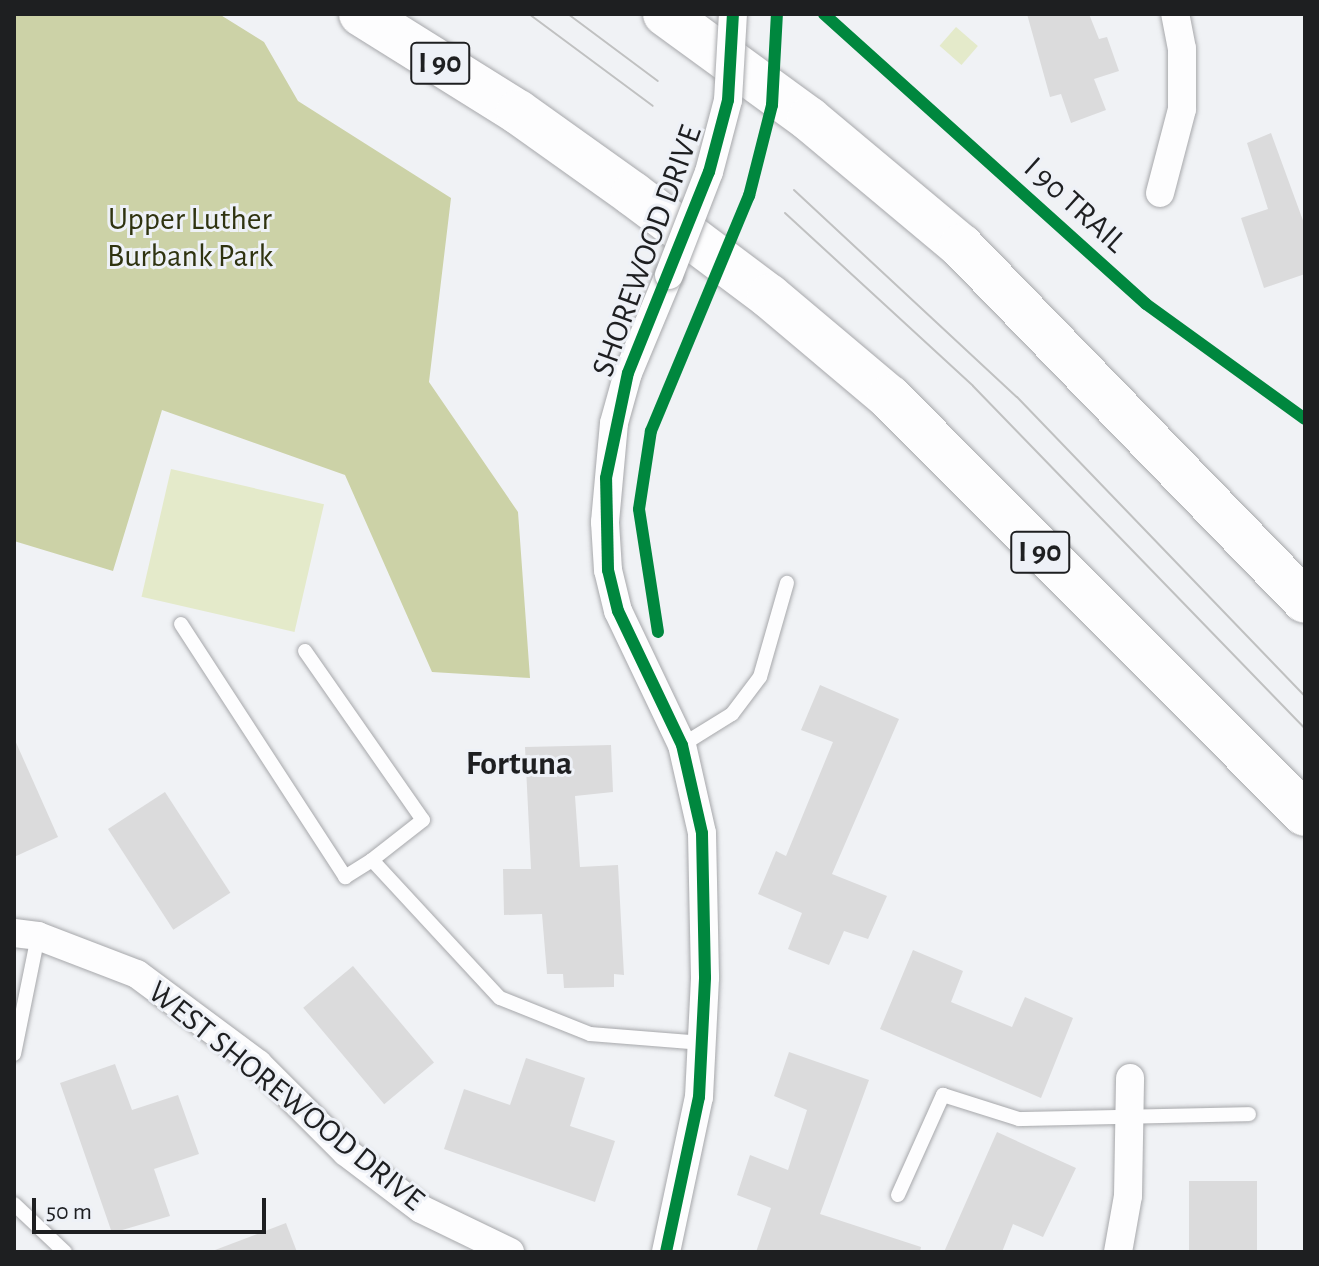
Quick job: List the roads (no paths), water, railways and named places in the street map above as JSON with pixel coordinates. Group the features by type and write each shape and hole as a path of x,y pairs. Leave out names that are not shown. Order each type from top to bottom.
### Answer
{"highway":[{"name":"I 90","path":"361,14 518,112 633,194 769,296 889,397 1305,814"},
{"path":"665,14 809,119 961,246 1305,601"}],"street":[{"name":"SHOREWOOD DRIVE","path":"666,1252 687,1169 703,1043 702,833 682,745 618,611 608,570 605,522 614,423 628,373 709,172 728,100 733,14"},
{"path":"1160,193 1182,109 1182,49 1175,14"},
{"name":"WEST SHOREWOOD DRIVE","path":"26,935 137,974 258,1064 346,1152 421,1209 510,1252"},
{"path":"1118,1252 1128,1196 1130,1078"}],"lane":[{"path":"682,745 732,714 760,677 787,583"},
{"path":"181,624 345,877 423,820 305,651"},
{"path":"372,860 500,998 590,1034 703,1043"},
{"path":"14,1054 26,935"},
{"path":"898,1195 943,1095 1019,1119 1129,1114 1249,1114"},
{"path":"14,1204 65,1252"}],"tram line":[{"path":"529,14 653,106"},
{"path":"568,14 658,81"},
{"path":"794,190 1017,397 1305,696"},
{"path":"785,213 973,386 1305,729"}],"district":[{"name":"Fortuna","path":"519,765"}],"park label":[{"name":"Upper Luther Burbank Park","path":"190,238"}]}
